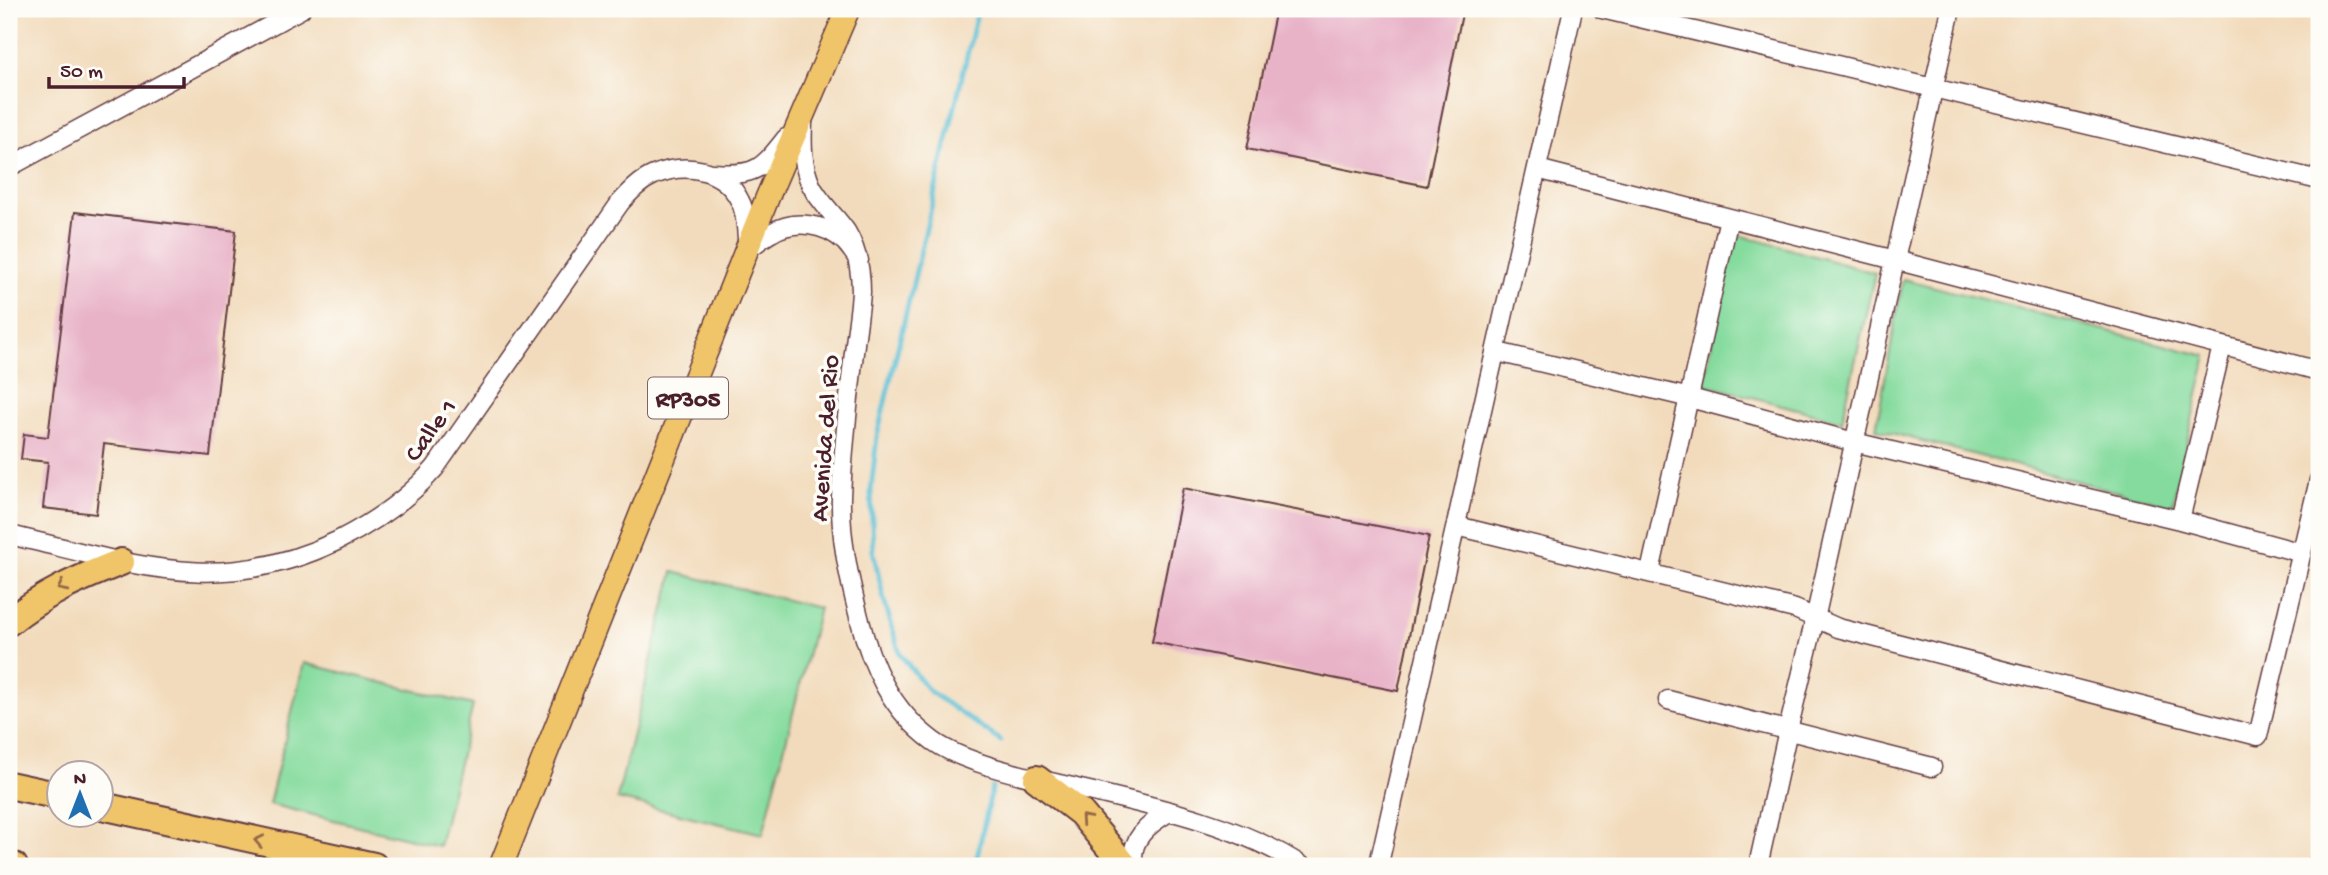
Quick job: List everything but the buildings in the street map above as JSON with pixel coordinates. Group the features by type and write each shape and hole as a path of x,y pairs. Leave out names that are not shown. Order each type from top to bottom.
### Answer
{"highway":[{"path":"9,622 31,604 68,583 121,562"},
{"path":"1037,779 1081,813 1125,866"},
{"path":"9,785 46,793"},
{"path":"116,809 373,866"}],"main road":[{"name":"RP305","path":"501,866 768,196 848,9"}],"street":[{"path":"9,167 301,9"},
{"path":"1377,866 1497,352 1573,9"},
{"path":"1602,9 2319,180"},
{"path":"1758,866 1951,9"},
{"name":"Calle 1","path":"9,535 121,562 213,573 254,569 284,562 320,549 364,527 395,507 435,468 620,203 636,187 652,176 666,171 697,169 740,175 758,169 804,116"},
{"name":"Avenida del Rio","path":"804,116 804,166 818,197 847,232 859,260 861,291 841,499 847,569 866,645 881,683 903,715 934,742 970,759 1169,812 1254,840 1302,866"},
{"path":"1536,169 2319,371"},
{"path":"714,173 733,188 742,204 748,249 771,232 789,225 802,225 818,227 832,233 845,242 859,260"},
{"path":"1650,572 1729,218"},
{"path":"2180,520 2221,346"},
{"path":"1497,352 1690,398 1854,442 2180,520 2302,553"},
{"path":"1457,526 1795,609 1838,628 2258,736 2319,480"},
{"path":"1668,700 1932,766"},
{"path":"1134,866 1135,842 1149,824 1169,812"}],"green space":[{"path":"1736,234 1875,273 1842,421 1703,384"},
{"path":"1903,279 2207,356 2172,506 1876,429"},
{"path":"673,572 819,608 763,834 617,799"},
{"path":"304,663 473,705 439,846 269,804"}],"waterway":[{"path":"978,9 877,436 871,491 873,550 900,654 929,691 1001,741"},
{"path":"975,866 992,788"}]}
